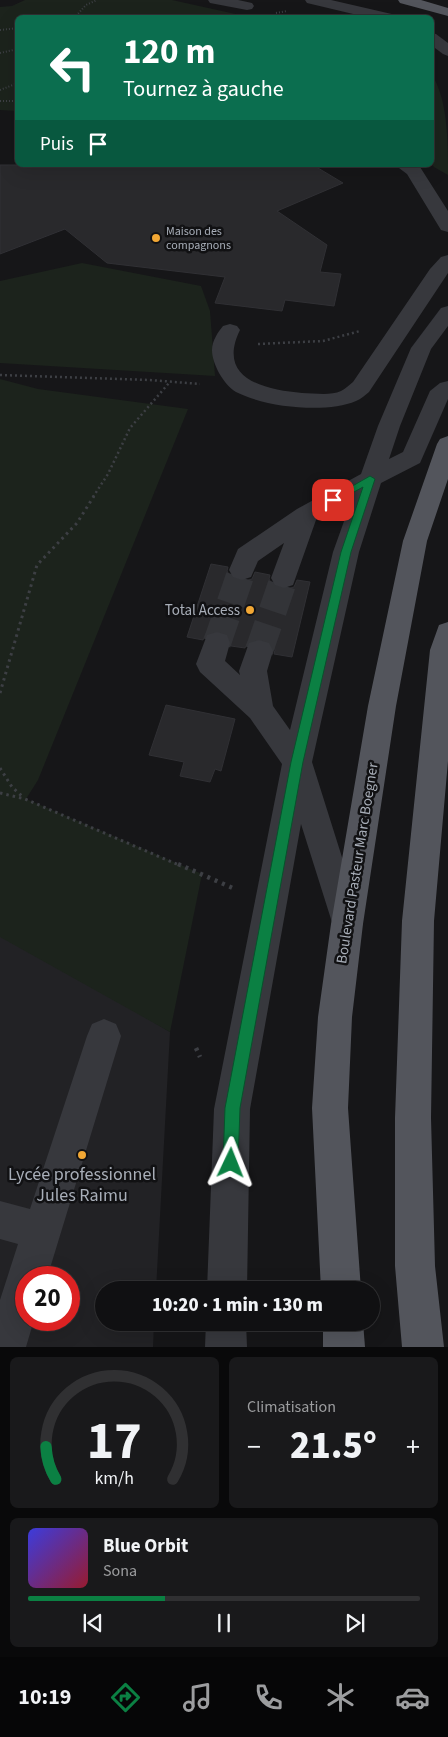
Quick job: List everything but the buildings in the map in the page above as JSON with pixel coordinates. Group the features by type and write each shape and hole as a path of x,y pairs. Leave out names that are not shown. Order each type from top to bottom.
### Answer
{"main road":[{"path":"405,0 448,12"},
{"name":"Boulevard Pasteur Marc Boegner","path":"340,1281 330,1108 334,1025 347,924 382,706 415,541 448,444"},
{"path":"423,1347 415,1266 413,1118 418,921 444,650 448,632"},
{"path":"343,1331 344,1347"}],"street":[{"path":"215,0 247,6 238,15"},
{"path":"312,0 378,15"},
{"path":"434,39 448,51"},
{"path":"407,167 414,171 448,226"},
{"path":"227,337 223,350 227,368 243,386 272,395 305,400 333,400 349,396 362,387 444,270"},
{"path":"227,1281 232,1108 297,762 346,552 370,479 389,426 421,348 448,312"},
{"path":"242,570 247,556 306,515 412,457 438,396 448,388"},
{"path":"284,578 306,515"},
{"path":"217,643 210,664 260,710 297,762 347,924"},
{"path":"259,651 253,671 260,710"},
{"path":"31,1266 104,1036"},
{"path":"0,1220 42,1232"},
{"path":"5,1347 15,1316"},
{"path":"226,1331 226,1347"}],"path":[{"path":"77,15 86,5 97,0"},
{"path":"0,30 15,28"},
{"path":"0,53 15,50"},
{"path":"0,90 15,84"},
{"path":"0,101 15,100"},
{"path":"227,337 274,344 327,339 349,335 382,321 408,320"},
{"path":"0,375 150,380 169,383 243,386"},
{"path":"0,693 37,565 77,523 108,474 130,428 169,383"},
{"path":"0,768 12,787 25,799"},
{"path":"0,793 25,799 236,888"}],"shaded area":[{"path":"25,0 172,0 240,15 15,15 15,111 0,110 0,7 12,6"},
{"path":"434,79 444,108 448,175 434,167"},
{"path":"82,263 201,286 210,311 215,376 0,363 0,281"},
{"path":"0,379 38,389 188,409 38,780 26,799 202,874 170,1032 0,937"},
{"name":"Lycée professionnel Jules Raimu","path":"0,931 170,1032 156,1281 95,1281 95,1331 154,1331 153,1347 0,1347"}],"tunnel":[{"path":"217,643 242,570"},
{"path":"259,651 284,578"}],"place":[{"name":"Maison des compagnons","path":"156,238"},
{"name":"Total Access","path":"250,610"},
{"name":"Lycée professionnel Jules Raimu","path":"82,1155"}],"route":[{"path":"231,1163 232,1108 297,762 346,552 370,479 333,500"}]}
